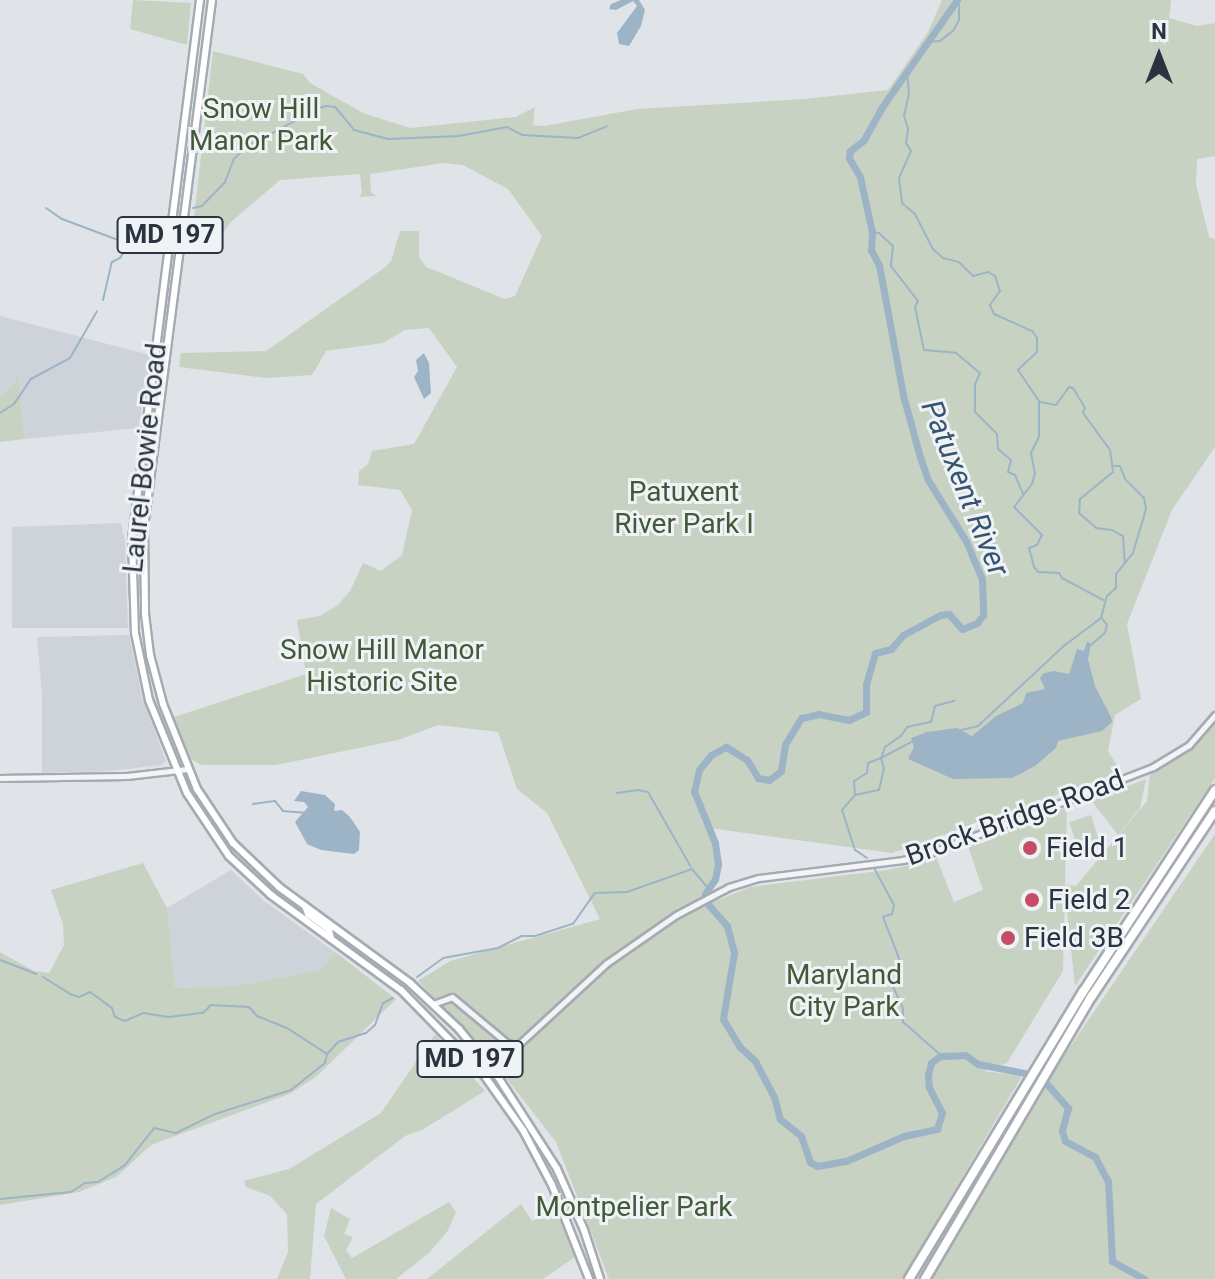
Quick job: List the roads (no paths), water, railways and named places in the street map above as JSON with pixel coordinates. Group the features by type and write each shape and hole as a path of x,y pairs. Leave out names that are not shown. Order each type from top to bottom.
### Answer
{"highway":[{"path":"925,1279 1056,1047 1215,790"},
{"path":"909,1279 1016,1100 1056,1047 1215,811"}],"main road":[{"name":"Laurel Bowie Road","path":"200,0 132,539 132,595 137,646 149,700 177,769 203,821 229,856 257,884 386,978 423,1011 492,1087 523,1130 552,1185 589,1279"},
{"name":"Laurel Bowie Road","path":"212,0 148,490 142,558 150,655 163,704 188,769 233,843 266,877 391,968 433,1004 493,1069 536,1133 570,1197 600,1279"},
{"path":"305,906 308,914 329,930 331,939"}],"street":[{"name":"Brock Bridge Road","path":"433,1004 452,997 474,1019 514,1046 607,963 711,896 759,878 903,860 930,853 1153,767 1189,745 1215,715"},
{"path":"0,778 127,776 188,769"}],"water":[{"path":"621,0 639,0 645,10 641,26 629,46 619,44 617,33 637,6 633,1 616,10 609,9 611,4"},
{"path":"424,353 429,363 431,393 424,399 414,377 418,371 416,360"},
{"path":"1087,641 1091,644 1088,659 1095,686 1112,722 1102,731 1058,741 1056,748 1035,766 1012,778 953,779 908,759 914,747 911,738 927,732 957,728 972,736 996,716 1023,703 1026,693 1045,689 1040,678 1044,673 1069,674 1077,649 1084,651"},
{"path":"301,791 325,795 335,804 334,811 342,810 350,817 360,832 359,850 354,854 321,850 307,844 295,822 308,807 304,802 294,801"}],"waterway":[{"name":"Patuxent River","path":"957,0 882,107 864,140 850,151 849,158 860,177 872,232 871,250 879,265 903,395 920,457 928,480 966,541 982,579 983,615 977,623 962,629 949,614 940,615 903,635 891,649 875,653 866,684 866,712 849,720 819,714 801,718 785,745 781,771 769,780 758,778 747,760 726,747 711,755 699,770 694,791 715,843 718,864 715,879 705,894 708,904 727,926 734,953 723,1019 740,1047 755,1061 774,1097 780,1119 801,1136 810,1162 817,1166 846,1161 904,1136 937,1129 942,1113 929,1087 928,1075 931,1063 940,1056 965,1055 978,1064 1040,1076 1068,1108 1062,1131 1065,1141 1095,1157 1108,1181 1112,1261 1144,1279"},
{"path":"926,42 940,41 953,31 959,20 959,0"},
{"path":"907,71 909,94 904,115 908,129 906,143 911,151 899,178 902,203 915,214 933,249 943,258 959,262 973,276 988,272 995,276 1000,291 990,305 994,314 1032,331 1037,338 1037,352 1018,370 1039,401 1039,437 1031,453 1035,473 1032,484 1014,507 1042,535 1037,545 1029,548 1034,567 1038,572 1059,573 1062,578 1103,600"},
{"path":"193,208 202,206 225,182 234,159 246,147 293,122 305,112 326,106 335,107 354,130 388,139 459,136 507,127 522,135 578,138 607,126"},
{"path":"46,208 62,219 129,244"},
{"path":"103,300 112,262 120,258 129,244 165,222"},
{"path":"872,232 879,233 893,246 891,266 918,301 915,307 924,350 956,353 980,373 975,384 975,412 997,434 998,449 1011,460 1008,472 1015,475 1023,494"},
{"path":"0,413 14,404 31,379 70,358 97,311"},
{"path":"1040,402 1056,405 1069,387 1073,388 1085,408 1083,413 1110,450 1113,472 1080,499 1079,513 1096,528 1112,530 1123,536 1125,562"},
{"path":"961,730 978,726 1065,645 1101,618 1107,596 1116,588 1116,574 1133,553 1146,509 1144,498 1125,479 1120,466 1114,466"},
{"path":"1091,645 1105,633 1107,625 1102,618"},
{"path":"867,858 855,850 842,810 855,795 854,781 867,773 868,763 881,758 885,747 901,736 907,727 931,722 935,706 954,701"},
{"path":"855,795 879,790 884,769 881,758 913,741"},
{"path":"617,793 648,792 691,867"},
{"path":"253,804 275,801 283,811 304,813"},
{"path":"874,868 894,905 892,914 883,917 900,961 892,968 889,978 903,1008 903,1022 942,1056"},
{"path":"417,977 443,958 498,948 522,936 535,936 573,924 595,893 627,892 692,869 707,887"},
{"path":"0,960 36,974"},
{"path":"43,977 79,997 90,992 112,1008 115,1017 125,1021 143,1013 169,1017 203,1013 211,1005 249,1007 257,1016 287,1028 327,1054 338,1042 366,1033 375,1025 383,1003 393,998"},
{"path":"0,1199 71,1192 85,1183 98,1182 125,1165 154,1128 176,1133 215,1114 291,1090 325,1063 327,1054"}],"place":[{"name":"Field 1","path":"1030,848"},
{"name":"Field 2","path":"1032,900"},
{"name":"Field 3B","path":"1008,938"}],"park label":[{"name":"Snow Hill Manor Park","path":"261,125"},
{"name":"Patuxent River Park I","path":"684,508"},
{"name":"Snow Hill Manor Historic Site","path":"382,666"},
{"name":"Maryland City Park","path":"844,991"},
{"name":"Montpelier Park","path":"634,1207"}]}
